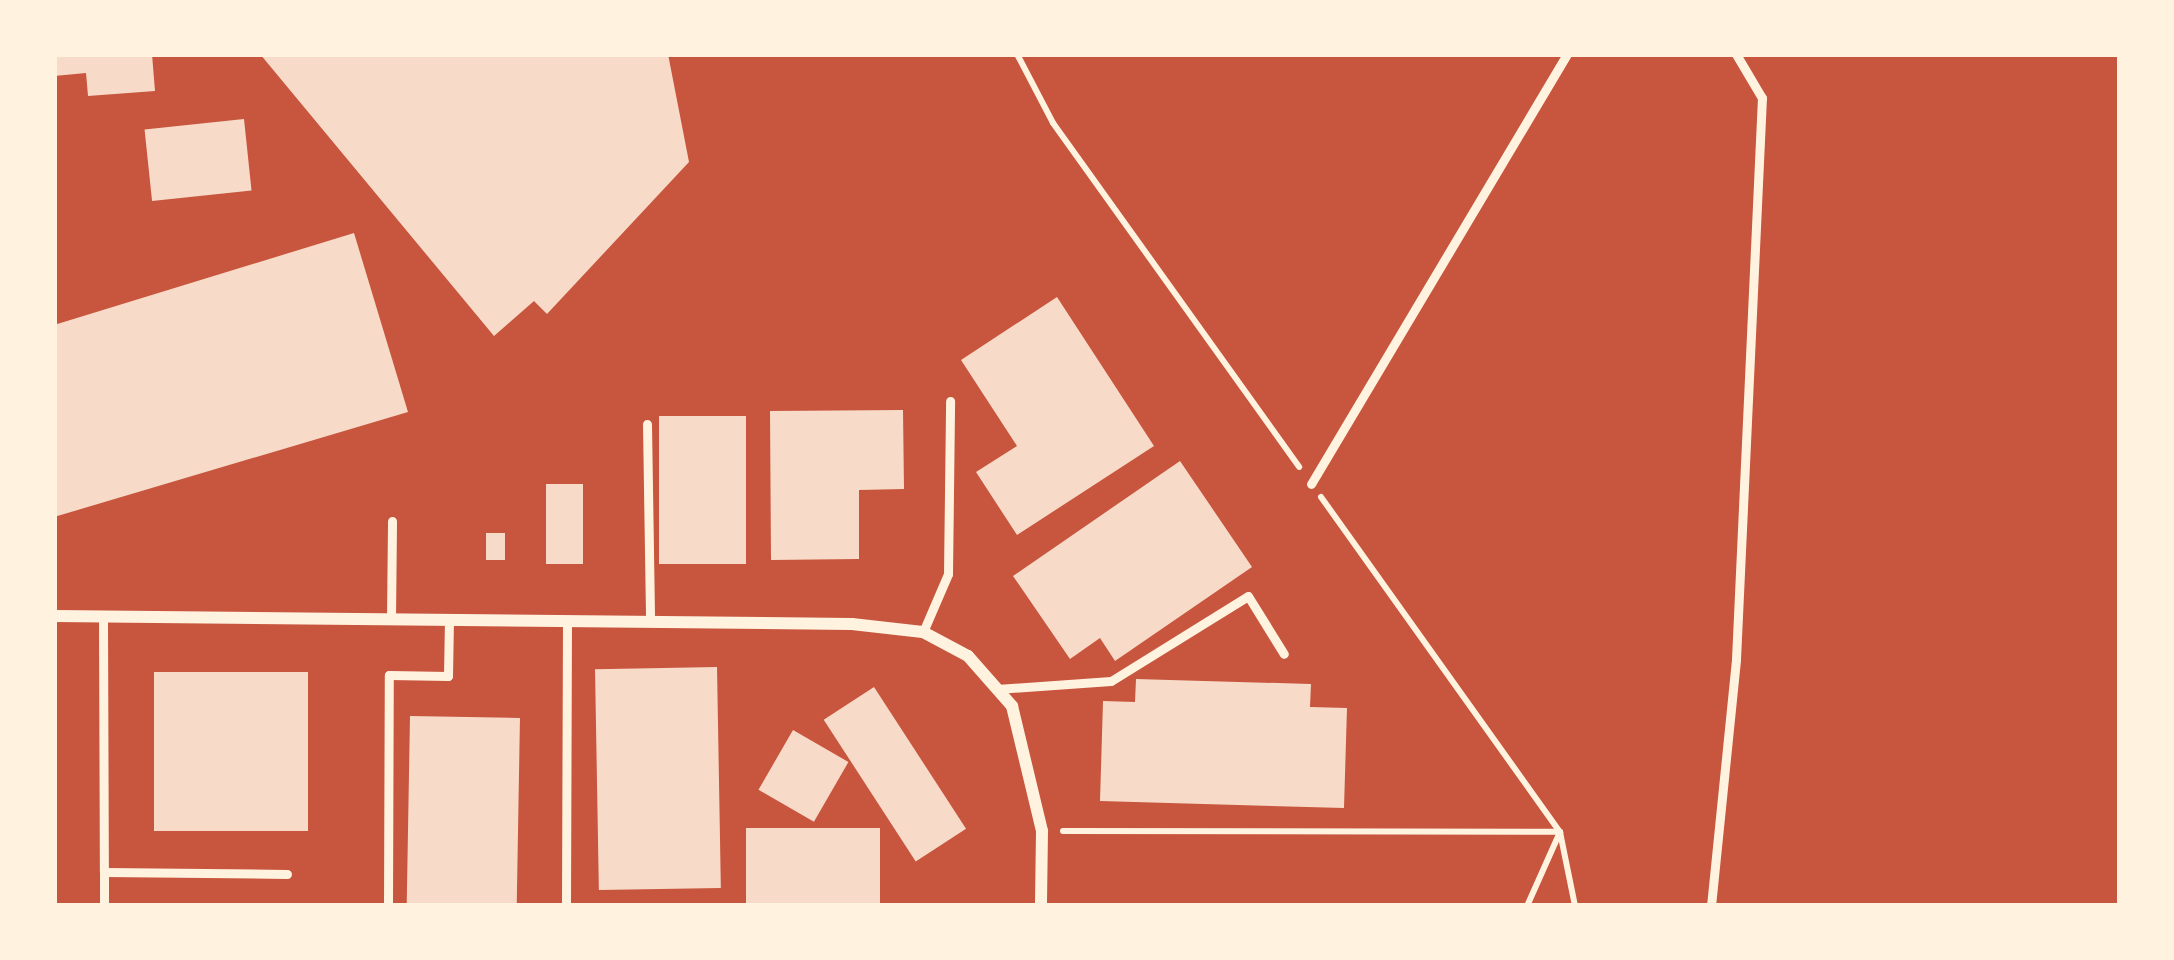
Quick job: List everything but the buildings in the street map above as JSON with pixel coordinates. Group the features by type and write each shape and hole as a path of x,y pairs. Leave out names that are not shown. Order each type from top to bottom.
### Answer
{"street":[{"path":"54,616 650,621 923,632 968,656 1012,706 1042,831 1041,906"}],"lane":[{"path":"1311,484 1567,54"},
{"path":"1711,906 1736,659 1762,98 1736,54"},
{"path":"923,632 948,574 950,400"},
{"path":"647,424 650,621"},
{"path":"392,521 392,619"},
{"path":"997,689 1111,681 1248,596 1285,654"},
{"path":"103,617 104,906"},
{"path":"388,906 389,675 448,676 449,620"},
{"path":"566,906 567,621"},
{"path":"104,872 287,874"}],"path":[{"path":"1017,54 1053,123 1560,832 1575,906"},
{"path":"1042,831 1560,832"},
{"path":"1527,906 1560,832"}]}
